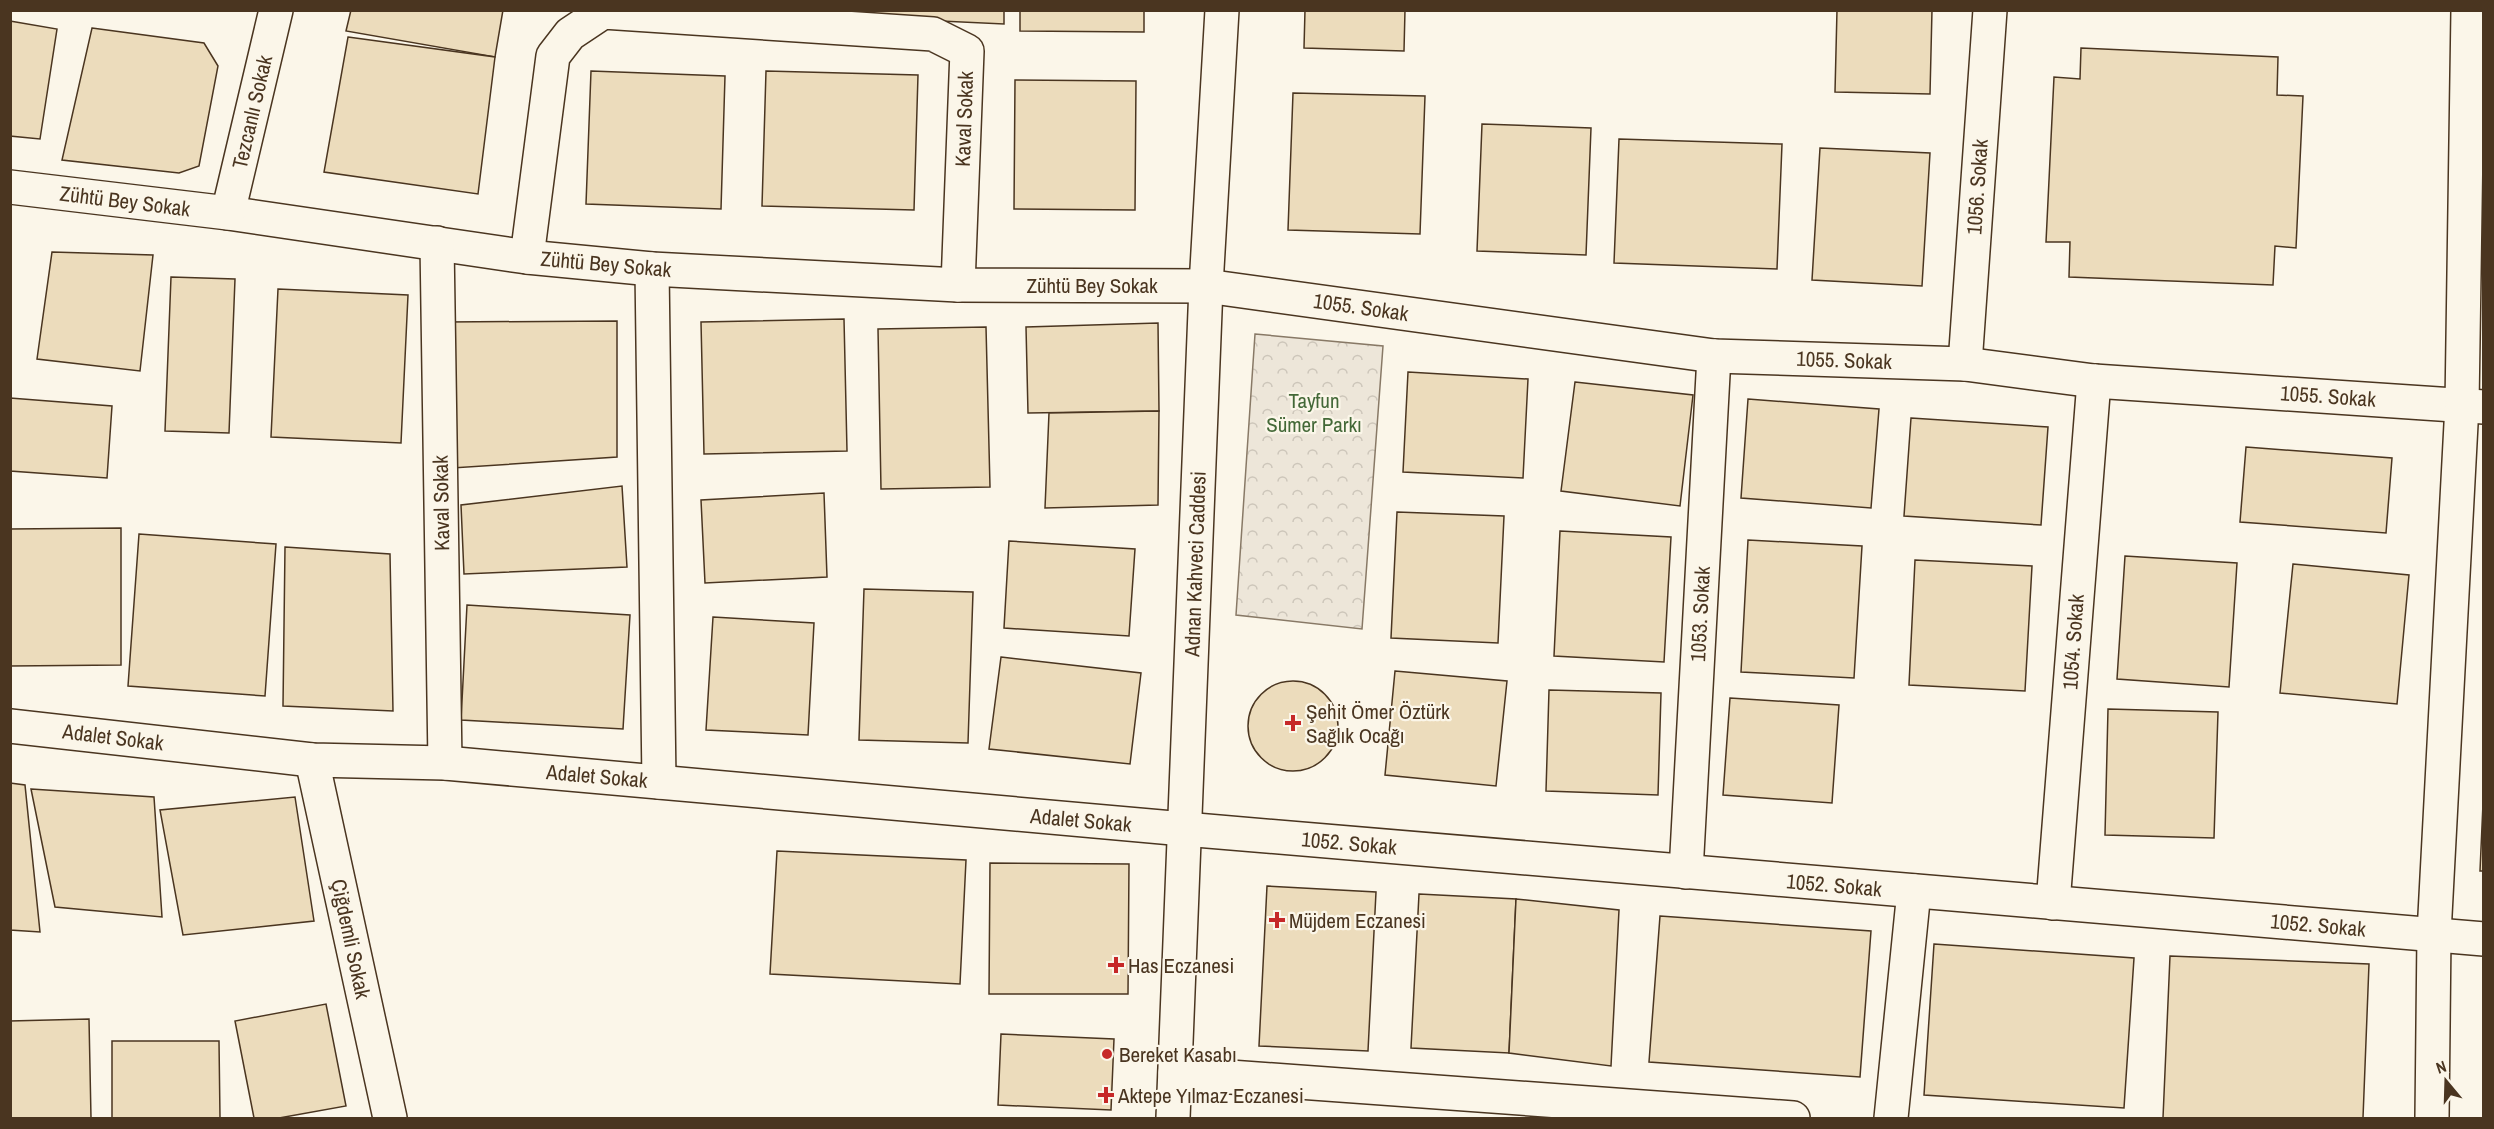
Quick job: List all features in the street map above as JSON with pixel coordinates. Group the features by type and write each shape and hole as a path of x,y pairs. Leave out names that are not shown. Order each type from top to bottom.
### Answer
{"street":[{"name":"Tezcanlı Sokak","path":"228,213 276,10"},
{"name":"Adnan Kahveci Caddesi","path":"1173,1119 1206,286 1222,10"},
{"name":"1056. Sokak","path":"1965,364 1990,10"},
{"path":"2432,1119 2434,934 2473,406 2469,10"},
{"name":"Kaval Sokak","path":"527,257 553,56 570,34 603,12 933,34 967,51 958,285"},
{"name":"Zühtü Bey Sokak","path":"10,188 228,213 527,257 652,269 958,285 1206,286"},
{"name":"Kaval Sokak","path":"438,243 444,763"},
{"path":"652,269 659,782"},
{"name":"1055. Sokak","path":"1206,286 1714,356 1965,364 2094,381 2473,406"},
{"name":"1053. Sokak","path":"1686,872 1714,356"},
{"name":"1054. Sokak","path":"2053,903 2094,381"},
{"name":"Adalet Sokak","path":"10,726 312,760 444,763 1184,829"},
{"name":"Çiğdemli Sokak","path":"312,760 390,1119"},
{"name":"1052. Sokak","path":"1184,829 2484,939"},
{"path":"1891,1119 1914,891"},
{"path":"1175,1073 1793,1119"}],"green space":[{"name":"Tayfun Sümer Parkı","path":"1255,334 1383,346 1362,629 1236,615"}],"building":[{"path":"351,10 503,10 495,57 346,31"},
{"path":"792,10 1004,10 1004,24 792,14"},
{"path":"1020,10 1144,10 1144,32 1020,31"},
{"path":"1305,10 1405,10 1404,51 1304,48"},
{"path":"1837,10 1932,10 1930,94 1835,92"},
{"path":"10,21 57,29 40,139 10,136"},
{"path":"92,28 204,43 218,66 199,166 179,173 62,160"},
{"path":"348,37 495,57 478,194 324,172"},
{"path":"2081,48 2278,57 2277,95 2303,96 2296,248 2275,246 2273,285 2069,277 2070,242 2046,242 2054,77 2080,79"},
{"path":"591,71 725,76 721,209 586,204"},
{"path":"766,71 918,75 914,210 762,206"},
{"path":"1015,80 1136,81 1135,210 1014,209"},
{"path":"1293,93 1425,96 1420,234 1288,230"},
{"path":"1482,124 1591,128 1586,255 1477,251"},
{"path":"1619,139 1782,144 1777,269 1614,263"},
{"path":"1820,148 1930,153 1922,286 1812,280"},
{"path":"52,252 153,255 140,371 37,359"},
{"path":"171,277 235,279 229,433 165,431"},
{"path":"278,289 408,295 401,443 271,437"},
{"path":"844,319 847,451 704,454 701,322"},
{"path":"617,321 617,457 452,468 445,322"},
{"path":"1158,323 1159,411 1028,413 1026,327"},
{"path":"986,327 990,487 881,489 878,329"},
{"path":"1408,372 1528,379 1523,478 1403,472"},
{"path":"1575,382 1693,395 1680,506 1561,491"},
{"path":"10,398 112,406 107,478 10,471"},
{"path":"1748,399 1879,409 1871,508 1741,498"},
{"path":"1159,411 1158,505 1045,508 1049,413"},
{"path":"1911,418 2048,427 2041,525 1904,516"},
{"path":"2246,447 2392,458 2386,533 2240,522"},
{"path":"622,486 627,567 464,574 461,505"},
{"path":"824,493 827,577 705,583 701,500"},
{"path":"1397,512 1504,516 1498,643 1391,638"},
{"path":"121,528 121,665 10,666 10,529"},
{"path":"1560,531 1671,537 1664,662 1554,656"},
{"path":"139,534 276,544 265,696 128,686"},
{"path":"1748,540 1862,546 1854,678 1741,672"},
{"path":"1009,541 1135,549 1129,636 1004,628"},
{"path":"285,547 390,554 393,711 283,706"},
{"path":"2125,556 2237,563 2229,687 2117,679"},
{"path":"1915,560 2032,566 2025,691 1909,685"},
{"path":"2293,564 2409,575 2397,704 2280,693"},
{"path":"864,589 973,592 968,743 859,740"},
{"path":"467,605 630,615 623,729 461,720"},
{"path":"713,617 814,623 808,735 706,730"},
{"path":"1001,657 1141,673 1130,764 989,749"},
{"path":"1395,671 1507,681 1496,786 1385,775"},
{"name":"Şehit Ömer Öztürk Sağlık Ocağı","path":"1293,681 1310,685 1325,694 1334,709 1338,726 1334,743 1325,758 1310,767 1293,771 1276,767 1261,758 1252,743 1248,726 1252,709 1261,694 1276,685"},
{"path":"1549,690 1661,693 1658,795 1546,791"},
{"path":"1730,698 1839,705 1832,803 1723,795"},
{"path":"2108,709 2218,712 2214,838 2105,835"},
{"path":"2484,781 2484,871 2480,871"},
{"path":"10,783 25,785 40,932 10,930"},
{"path":"31,789 154,797 162,917 55,907"},
{"path":"295,797 314,921 183,935 160,810"},
{"path":"777,851 966,860 960,984 770,974"},
{"path":"990,863 1129,864 1128,994 989,994"},
{"path":"1267,886 1376,892 1368,1051 1259,1046"},
{"path":"1419,894 1516,899 1509,1053 1411,1048"},
{"path":"1516,899 1619,910 1611,1066 1509,1053"},
{"path":"1660,916 1871,931 1860,1077 1649,1062"},
{"path":"1934,944 2134,958 2124,1108 1924,1095"},
{"path":"2170,956 2369,964 2363,1118 2163,1118"},
{"path":"326,1004 346,1106 279,1118 254,1118 235,1021"},
{"path":"89,1019 91,1118 10,1118 10,1021"},
{"path":"1001,1034 1114,1039 1111,1110 998,1105"},
{"path":"112,1041 219,1041 220,1118 112,1118"}],"place":[{"name":"Şehit Ömer Öztürk Sağlık Ocağı","path":"1293,723"},
{"name":"Müjdem Eczanesi","path":"1277,920"},
{"name":"Has Eczanesi","path":"1116,965"},
{"name":"Bereket Kasabı","path":"1107,1054"},
{"name":"Aktepe Yılmaz Eczanesi","path":"1106,1095"}]}
